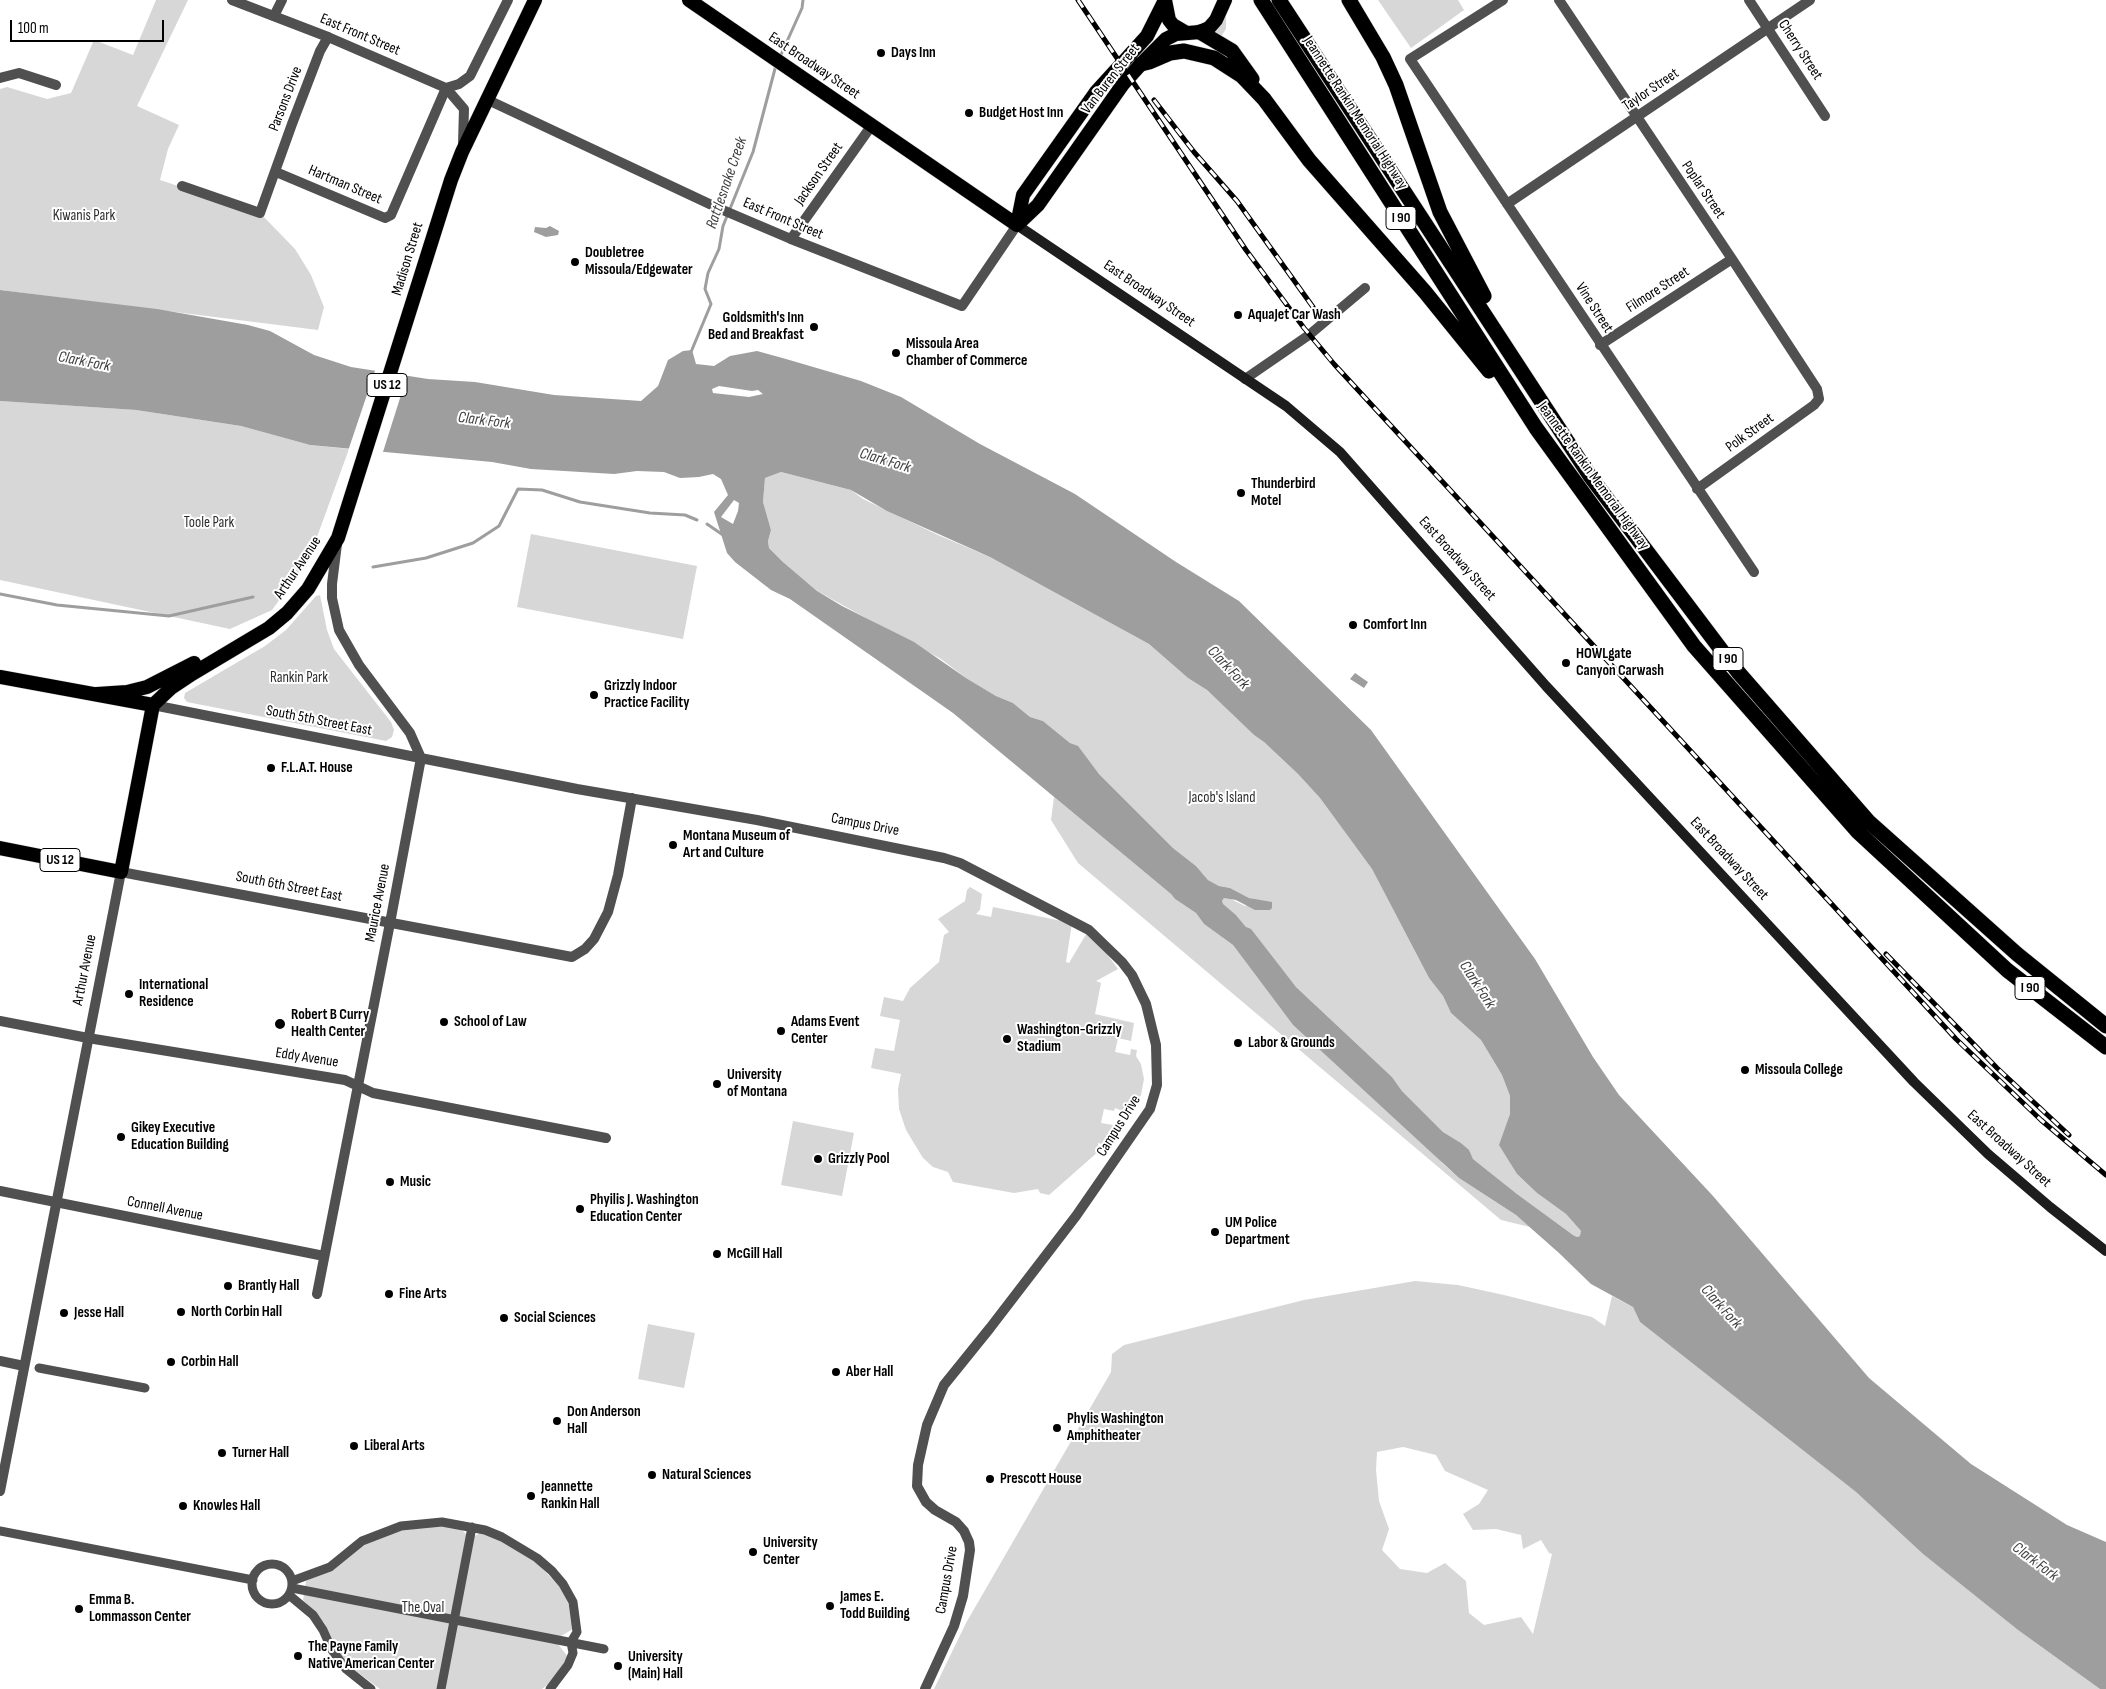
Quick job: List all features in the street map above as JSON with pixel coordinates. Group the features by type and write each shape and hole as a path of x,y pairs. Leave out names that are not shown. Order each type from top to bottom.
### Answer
{"highway":[{"name":"Madison Street","path":"338,538 439,213 462,152 535,0"},
{"name":"East Broadway Street","path":"689,0 1018,225"},
{"name":"Van Buren Street","path":"1165,0 1169,20 1173,25 1185,32"},
{"name":"Van Buren Street","path":"1018,225 1023,195 1096,92 1147,36 1165,0"},
{"path":"1349,0 1370,32 1396,86 1440,212 1526,375"},
{"name":"Jeannette Rankin Memorial Highway","path":"1269,3 1526,375 1590,476 1738,672 1868,821 2017,954 2106,1026"},
{"name":"Jeannette Rankin Memorial Highway","path":"1269,3 1536,428 1694,646 1858,832 2006,970 2106,1047"},
{"path":"1221,4 1213,24 1200,32 1232,51 1252,78 1264,100"},
{"name":"Van Buren Street","path":"1018,225 1038,205 1124,84 1141,64 1166,39 1185,32 1200,32"},
{"path":"1141,64 1170,53 1184,51 1201,54 1226,64 1242,76 1264,100 1309,160 1424,292 1536,428"},
{"name":"Arthur Avenue","path":"121,872 153,705 171,688 270,628 287,613 308,589 338,538"},
{"path":"97,694 127,692 147,687 270,628"},
{"name":"South 5th Street East","path":"0,676 153,705"},
{"name":"South 6th Street East","path":"0,848 121,872"}],"main road":[{"name":"East Broadway Street","path":"1018,225 1298,415 1340,452 1546,686 1914,1082 1990,1156 2106,1251"}],"street":[{"name":"East Front Street","path":"232,0 328,37 446,88"},
{"path":"274,16 282,0"},
{"path":"462,152 464,108 446,88 459,84 470,76 508,0"},
{"name":"Vine Street","path":"1503,0 1410,59 1754,572"},
{"name":"Poplar Street","path":"1559,0 1817,389 1819,399"},
{"name":"Cherry Street","path":"1749,0 1826,116"},
{"name":"Taylor Street","path":"1507,204 1810,0"},
{"name":"Parsons Drive","path":"276,172 313,70 328,37"},
{"path":"0,78 19,73 56,85"},
{"name":"Hartman Street","path":"276,172 385,218 392,215 446,88"},
{"name":"East Front Street","path":"488,100 718,208 791,239 962,306 1018,225"},
{"name":"Jackson Street","path":"791,239 872,125"},
{"path":"182,186 260,213 276,172"},
{"name":"Filmore Street","path":"1600,345 1732,259"},
{"path":"1245,380 1309,335 1365,288"},
{"name":"Polk Street","path":"1697,489 1814,405 1819,399"},
{"name":"US 12","path":"338,538 332,598 339,630 358,665 410,733 421,758"},
{"name":"South 5th Street East","path":"153,705 632,798"},
{"name":"Maurice Avenue","path":"317,1294 359,1086 421,758"},
{"name":"South 6th Street East","path":"121,872 572,957 585,949 594,939 608,912 618,875 632,798"},
{"name":"Campus Drive","path":"632,798 919,851 960,863 1089,930 1127,969 1146,1004 1154,1031 1158,1059 1157,1085 1150,1109 1076,1216 944,1385 930,1416 918,1465 917,1486 926,1502 956,1522 964,1530 970,1550 963,1596 954,1626 925,1689"},
{"name":"Arthur Avenue","path":"0,1491 121,872"},
{"name":"Eddy Avenue","path":"0,1021 88,1038 345,1080 373,1093 606,1138"},
{"name":"Connell Avenue","path":"0,1191 324,1256"},
{"path":"0,1361 24,1366"},
{"path":"39,1368 145,1388"},
{"path":"371,1689 346,1669 332,1650 323,1630 291,1588 286,1570 275,1565 269,1565 258,1570 253,1580 254,1593 266,1603 280,1603 291,1588 330,1567 362,1541 401,1526 442,1522 485,1530 516,1544 537,1558 563,1584 576,1615 577,1632 571,1642 573,1653 568,1665 550,1689"},
{"path":"441,1689 472,1527"},
{"path":"0,1531 253,1580"},
{"path":"291,1588 604,1649"}],"green space":[{"name":"Kiwanis Park","path":"156,0 188,0 137,106 179,125 168,149 160,180 260,213 295,249 311,275 324,307 318,330 0,290 0,89 7,87 47,99 71,93 94,40 133,55"},
{"path":"1378,0 1458,0 1464,10 1411,48"},
{"path":"1226,12 1226,29 1219,36 1212,32"},
{"name":"Toole Park","path":"0,401 136,410 241,426 310,445 349,449 309,559 272,610 230,629 0,580"},
{"name":"Jacob's Island","path":"781,472 851,490 863,499 938,535 990,557 1149,644 1188,678 1207,690 1298,774 1320,798 1372,869 1429,978 1443,996 1451,1013 1481,1040 1502,1075 1510,1096 1510,1114 1500,1145 1517,1174 1537,1193 1566,1214 1581,1231 1581,1236 1573,1235 1517,1194 1473,1159 1461,1143 1443,1132 1402,1091 1392,1077 1296,987 1236,915 1222,904 1224,898 1229,898 1245,906 1265,902 1249,898 1230,888 1219,886 1208,880 1196,866 1173,848 1099,774 1078,747 1070,743 1043,721 1030,717 1013,703 996,696 966,678 941,659 817,591 783,562 769,548 768,541 771,530 763,502 765,478"},
{"path":"531,534 697,566 683,639 517,607"},
{"name":"Rankin Park","path":"320,595 327,630 334,649 391,722 394,730 392,737 386,741 187,702 184,698 185,693 265,646 286,630 316,596"},
{"path":"1054,797 1175,899 1196,913 1204,924 1233,945 1293,1025 1435,1154 1443,1164 1459,1178 1516,1215 1530,1227 1501,1220 1078,863 1051,820"},
{"name":"Washington-Grizzly Stadium","path":"970,887 982,894 980,910 976,914 991,917 993,907 1072,923 1066,962 1069,963 1088,931 1118,969 1096,981 1101,983 1095,1014 1134,1023 1131,1041 1118,1038 1115,1052 1130,1055 1131,1049 1137,1050 1136,1056 1141,1064 1144,1079 1141,1095 1130,1109 1122,1115 1120,1110 1115,1108 1114,1111 1104,1109 1101,1123 1113,1125 1109,1146 1098,1143 1099,1151 1049,1195 1040,1193 1038,1189 1014,1193 953,1182 948,1172 933,1167 923,1158 906,1130 899,1109 898,1089 901,1074 871,1068 875,1048 894,1051 900,1020 880,1016 884,997 903,1001 910,988 939,962 944,935 949,932 938,919 965,901 967,890"},
{"name":"Grizzly Pool","path":"793,1121 854,1133 842,1196 781,1185"},
{"path":"1415,1281 1458,1285 1504,1295 1592,1317 1605,1326 1612,1296 1633,1307 1640,1322 1856,1492 1923,1554 2018,1630 2100,1689 934,1689 966,1623 1111,1372 1112,1354 1124,1345 1304,1300","holes":["1403,1447 1436,1455 1445,1471 1488,1490 1479,1504 1463,1514 1473,1530 1496,1529 1521,1535 1523,1549 1541,1540 1549,1553 1552,1554 1533,1634 1521,1617 1484,1625 1469,1613 1466,1581 1445,1563 1427,1573 1400,1569 1382,1550 1389,1529 1379,1501 1376,1470 1377,1452"]},
{"path":"648,1324 695,1333 684,1388 638,1379"},
{"name":"The Oval","path":"422,1526 454,1527 473,1537 480,1533 491,1536 516,1548 534,1560 560,1587 569,1605 573,1629 561,1636 558,1644 568,1657 552,1681 542,1689 380,1689 348,1665 339,1653 324,1623 303,1600 306,1581 332,1569 364,1543 402,1530"}],"water":[{"path":"550,226 559,231 558,235 546,237 534,232 535,227 546,228"},
{"name":"Clark Fork","path":"0,290 157,309 248,325 270,331 314,355 351,367 428,379 475,382 554,395 641,401 658,386 668,360 683,351 692,350 696,364 714,366 730,356 757,351 861,381 901,397 980,444 1075,494 1176,562 1239,601 1371,730 1535,959 1593,1057 1619,1095 1713,1196 1869,1378 1971,1464 2067,1525 2106,1542 2106,1689 2100,1689 2018,1630 1923,1554 1856,1492 1640,1322 1633,1307 1591,1284 1516,1215 1459,1178 1293,1025 1233,945 1204,924 1196,913 1175,899 953,713 790,599 771,590 735,562 727,553 714,512 728,495 721,479 713,474 680,478 664,472 637,471 614,474 531,469 492,462 310,445 241,426 136,410 0,401","holes":["719,386 752,391 758,390 763,394 749,397 713,393 712,389","781,472 851,490 887,511 990,557 1149,644 1188,678 1207,690 1254,735 1264,742 1320,798 1372,869 1429,978 1443,996 1451,1013 1481,1040 1502,1075 1510,1096 1510,1114 1499,1145 1517,1174 1537,1193 1566,1214 1581,1231 1580,1236 1573,1235 1517,1194 1473,1159 1469,1150 1461,1143 1443,1132 1402,1091 1392,1077 1296,987 1251,929 1246,927 1222,901 1224,898 1236,900 1255,910 1270,910 1272,902 1249,898 1230,888 1219,886 1208,880 1196,866 1173,848 1099,774 1078,746 1070,743 1043,721 1030,717 1013,703 996,696 966,678 914,642 842,606 817,591 783,562 769,548 768,541 771,530 763,502 765,478","734,500 739,503 733,524 721,517"]},
{"path":"1355,673 1368,682 1364,688 1350,679"}],"pier":[{"path":"376,368 408,373 382,455 348,451"}],"waterway":[{"name":"Rattlesnake Creek","path":"780,57 802,8 803,0"},
{"name":"Rattlesnake Creek","path":"691,352 711,304 705,289 708,273 719,249 723,226 753,152 776,65"},
{"path":"373,567 426,558 473,543 499,526 518,489 542,490 580,502 650,513 685,515 697,520"},
{"path":"707,524 723,535"},
{"path":"0,594 57,605 169,616 253,597"}],"railway":[{"path":"1078,0 1246,250 1304,328 1334,364 1956,1039 2041,1120 2106,1175"},
{"path":"1154,100 1194,152 1237,201 1313,307"},
{"path":"1886,954 1997,1068 2069,1135"}],"place":[{"name":"Days Inn","path":"881,53"},
{"name":"Budget Host Inn","path":"969,113"},
{"name":"Doubletree Missoula/Edgewater","path":"575,262"},
{"name":"AquaJet Car Wash","path":"1238,315"},
{"name":"Goldsmith's Inn Bed and Breakfast","path":"814,327"},
{"name":"Missoula Area Chamber of Commerce","path":"896,353"},
{"name":"Thunderbird Motel","path":"1241,493"},
{"name":"Comfort Inn","path":"1353,625"},
{"name":"HOWLgate Canyon Carwash","path":"1566,663"},
{"name":"Grizzly Indoor Practice Facility","path":"594,695"},
{"name":"F.L.A.T. House","path":"271,768"},
{"name":"Montana Museum of Art and Culture","path":"673,845"},
{"name":"International Residence","path":"129,994"},
{"name":"School of Law","path":"444,1022"},
{"name":"Robert B Curry Health Center","path":"280,1024"},
{"name":"Adams Event Center","path":"781,1031"},
{"name":"Washington-Grizzly Stadium","path":"1007,1039"},
{"name":"Labor & Grounds","path":"1238,1043"},
{"name":"Missoula College","path":"1745,1070"},
{"name":"University of Montana","path":"717,1084"},
{"name":"Gikey Executive Education Building","path":"121,1137"},
{"name":"Grizzly Pool","path":"818,1159"},
{"name":"Music","path":"390,1182"},
{"name":"Phyilis J. Washington Education Center","path":"580,1209"},
{"name":"UM Police Department","path":"1215,1232"},
{"name":"McGill Hall","path":"717,1254"},
{"name":"Brantly Hall","path":"228,1286"},
{"name":"Fine Arts","path":"389,1294"},
{"name":"North Corbin Hall","path":"181,1312"},
{"name":"Jesse Hall","path":"64,1313"},
{"name":"Social Sciences","path":"504,1318"},
{"name":"Corbin Hall","path":"171,1362"},
{"name":"Aber Hall","path":"836,1372"},
{"name":"Don Anderson Hall","path":"557,1421"},
{"name":"Phylis Washington Amphitheater","path":"1057,1428"},
{"name":"Liberal Arts","path":"354,1446"},
{"name":"Turner Hall","path":"222,1453"},
{"name":"Natural Sciences","path":"652,1475"},
{"name":"Prescott House","path":"990,1479"},
{"name":"Jeannette Rankin Hall","path":"531,1496"},
{"name":"Knowles Hall","path":"183,1506"},
{"name":"University Center","path":"753,1552"},
{"name":"James E. Todd Building","path":"830,1606"},
{"name":"Emma B. Lommasson Center","path":"79,1609"},
{"name":"The Payne Family Native American Center","path":"298,1656"},
{"name":"University (Main) Hall","path":"618,1666"}]}
